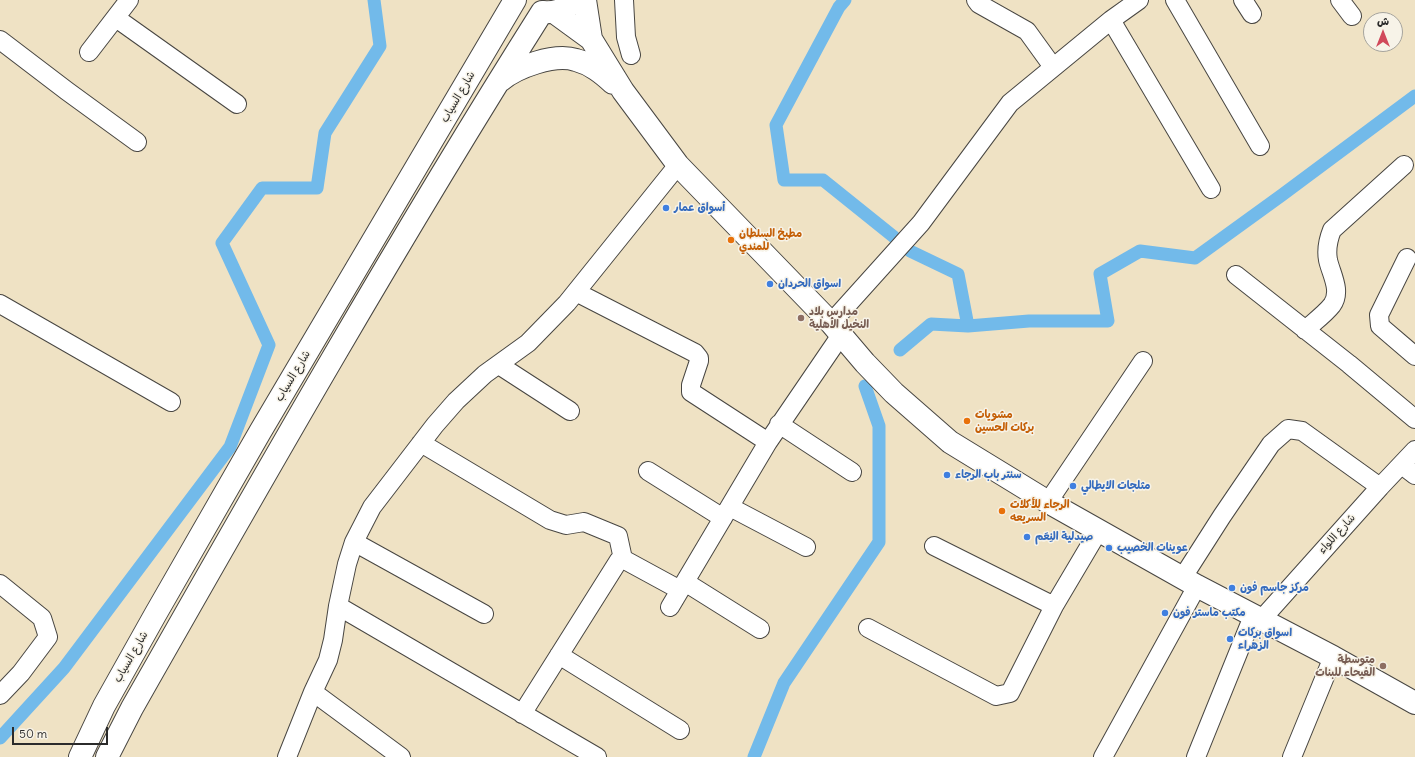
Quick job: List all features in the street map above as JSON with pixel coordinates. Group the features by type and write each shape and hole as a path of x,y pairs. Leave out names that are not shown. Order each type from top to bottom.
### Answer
{"main road":[{"name":"شارع السياب","path":"80,757 104,706 170,588 260,432 515,0"},
{"path":"521,0 528,6 548,12 591,39"},
{"path":"107,757 132,708 353,322 496,84 548,12 564,8 575,0"},
{"path":"585,0 591,39 623,91 678,165 836,329 865,363 894,393 950,442 1048,502 1257,618 1415,703"},
{"path":"496,84 506,76 531,64 548,60 574,59 598,69 623,91"}],"street":[{"path":"89,52 129,0"},
{"path":"624,0 626,37 631,55"},
{"path":"976,0 979,4 1000,17 1027,31 1053,68"},
{"path":"670,607 836,329 921,223 1010,103 1111,20 1138,0"},
{"path":"1175,0 1260,146"},
{"path":"1340,0 1352,16"},
{"path":"116,18 237,104"},
{"path":"1111,20 1211,189"},
{"path":"0,40 66,91 137,142"},
{"path":"287,757 313,692 328,660 347,564 354,542 372,507 435,425 456,401 485,374 528,343 567,303 678,165"},
{"path":"1305,330 1333,304 1336,285 1328,260 1327,245 1332,230 1404,165"},
{"path":"1407,258 1379,315 1380,326 1415,356"},
{"path":"1236,275 1349,364 1415,419"},
{"path":"576,292 695,353 699,358 699,361 691,385 691,392 768,442"},
{"path":"0,304 171,402"},
{"path":"1048,502 1143,361"},
{"path":"499,365 570,411"},
{"path":"779,424 852,472"},
{"path":"1103,757 1222,516 1271,444 1288,429 1302,431 1380,486"},
{"path":"421,443 550,520 566,525 584,522 618,536 623,559"},
{"name":"شارع اللواء","path":"1196,757 1257,618 1380,486 1409,470 1415,450"},
{"path":"648,470 727,512 806,547"},
{"path":"868,628 996,696 1010,694 1054,606 1099,530"},
{"path":"354,542 484,614"},
{"path":"934,546 1054,606"},
{"path":"623,559 683,586 760,629"},
{"path":"522,714 619,560 623,559"},
{"path":"0,584 42,618 48,637 21,673 0,695"},
{"path":"338,606 598,757"},
{"path":"560,655 680,730"},
{"path":"1292,757 1333,658"},
{"path":"313,692 401,757"}],"waterway":[{"path":"0,738 64,668 230,447 269,345 222,243 262,188 317,188 325,133 380,46 374,0"},
{"path":"845,0 839,7 776,125 784,180 823,180 894,237"},
{"path":"900,350 931,324 968,326 1029,321 1108,321 1100,274 1140,251 1195,258 1415,96"},
{"path":"910,251 958,274 968,326"},
{"path":"754,757 784,683 879,542 879,426 865,386"}],"place":[{"name":"أسواق عمار","path":"666,208"},
{"name":"مطبخ السلطان للمندي","path":"731,240"},
{"name":"اسواق الحردان","path":"770,284"},
{"name":"مدارس بلاد النخيل الأهلية","path":"801,318"},
{"name":"مشويات بركات الحسين","path":"967,421"},
{"name":"سنتر باب الرجاء","path":"947,475"},
{"name":"مثلجات الايطالي","path":"1073,486"},
{"name":"الرجاء للأكلات السريعه","path":"1002,511"},
{"name":"صيدلية النِعَم","path":"1027,537"},
{"name":"عوينات الخصيب","path":"1109,548"},
{"name":"مركز جاسم فون","path":"1232,588"},
{"name":"مكتب ماستر فون","path":"1165,613"},
{"name":"اسواق بركات الزهراء","path":"1230,639"},
{"name":"متوسطة الفيحاء للبنات","path":"1383,666"}]}
